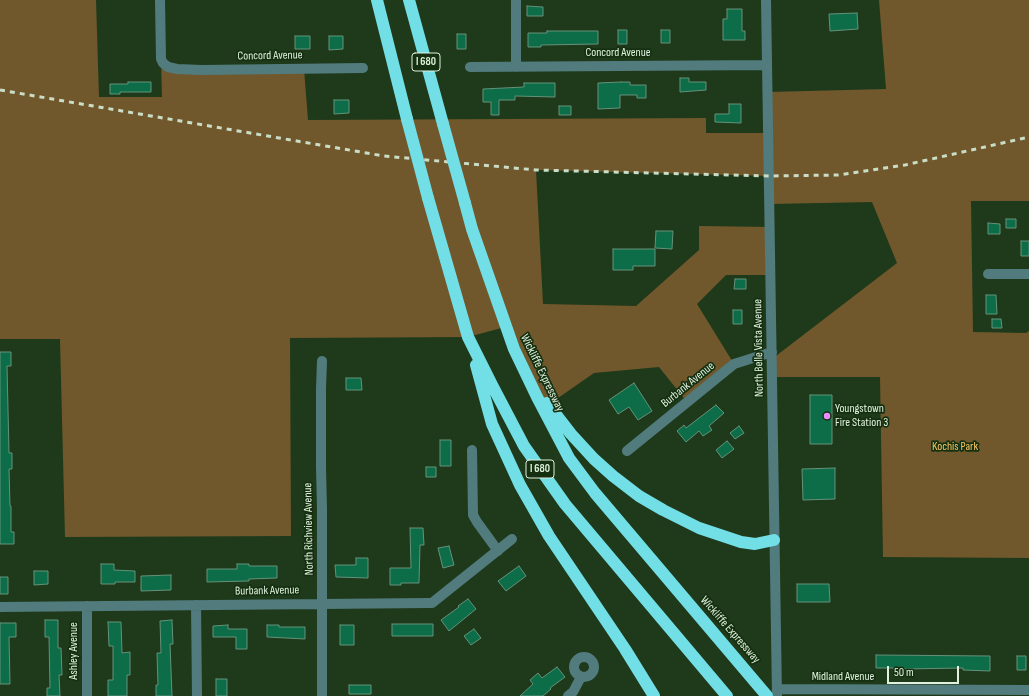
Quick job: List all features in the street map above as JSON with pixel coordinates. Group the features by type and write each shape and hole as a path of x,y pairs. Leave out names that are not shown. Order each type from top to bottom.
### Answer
{"highway":[{"name":"I 680","path":"377,0 428,198 468,337 492,385 524,446 551,486 601,548 727,696"},
{"name":"Wickliffe Expressway","path":"409,0 465,203 505,326 528,379 569,458 581,475 644,552 774,694"},
{"path":"468,337 492,424 520,485 549,536 622,644 654,696"},
{"path":"528,379 571,434 594,459 639,496 699,528 741,542 755,544 774,540"}],"street":[{"name":"Concord Avenue","path":"160,0 161,59 165,65 177,69 202,70 363,68"},
{"path":"516,0 516,67"},
{"name":"North Belle Vista Avenue","path":"766,0 772,352 774,694"},
{"name":"Concord Avenue","path":"470,67 767,65"},
{"path":"988,274 1029,274"},
{"name":"Burbank Avenue","path":"627,451 734,364 772,352"},
{"name":"North Richview Avenue","path":"322,361 320,389 322,508 322,696"},
{"path":"472,450 473,515 498,551"},
{"name":"Burbank Avenue","path":"0,607 432,602 512,539"},
{"path":"196,605 197,696"},
{"name":"Ashley Avenue","path":"87,606 87,696"},
{"path":"568,696 574,692 581,677"},
{"name":"Midland Avenue","path":"774,694 936,693 1029,690"}],"green space":[{"name":"Kochis Park","path":"0,0 96,0 99,97 162,97 161,59 165,65 304,69 308,120 706,118 706,133 768,133 768,92 886,89 879,0 1029,0 1029,201 971,201 973,332 1026,333 1029,331 1029,558 883,557 880,377 772,377 772,359 897,263 872,202 770,204 769,176 536,170 543,304 636,306 699,250 699,226 770,227 771,275 726,275 697,304 734,364 687,402 659,367 594,373 548,405 528,379 505,327 468,337 290,338 291,536 65,537 60,339 0,339"}],"building":[{"path":"527,6 543,7 543,16 527,16"},
{"path":"727,9 742,9 742,31 745,31 745,40 723,40 723,19 727,19"},
{"path":"857,13 858,29 830,31 829,14"},
{"path":"618,30 627,30 627,44 618,44"},
{"path":"661,30 670,30 670,43 661,43"},
{"path":"547,31 598,31 598,44 541,45 541,47 528,47 528,33 547,33"},
{"path":"457,34 466,34 466,49 457,49"},
{"path":"295,36 310,36 310,49 295,49"},
{"path":"329,36 343,36 343,49 329,50"},
{"path":"680,78 689,78 689,82 706,82 706,90 680,92"},
{"path":"128,82 151,82 151,92 120,92 120,94 110,94 110,84 128,84"},
{"path":"630,82 630,85 646,85 646,98 637,98 637,95 620,95 620,108 598,109 598,83"},
{"path":"524,83 555,83 555,97 515,96 515,100 499,100 499,115 491,115 491,102 483,102 483,89 524,87"},
{"path":"334,100 349,100 349,113 334,114"},
{"path":"729,104 741,104 741,123 715,122 715,114 729,114"},
{"path":"559,106 571,106 571,115 559,115"},
{"path":"1006,219 1016,219 1016,228 1006,228"},
{"path":"988,223 1000,224 1000,234 988,234"},
{"path":"656,231 673,231 672,249 655,248"},
{"path":"1021,241 1029,241 1029,256 1021,256"},
{"path":"613,249 655,249 655,266 633,266 633,270 613,270"},
{"path":"735,279 746,279 746,289 734,289"},
{"path":"986,295 996,295 997,314 986,314"},
{"path":"733,310 742,310 742,324 733,324"},
{"path":"992,319 1001,319 1002,328 992,328"},
{"path":"0,352 11,352 11,366 7,366 9,453 12,453 12,469 9,469 11,532 14,532 14,544 0,544"},
{"path":"346,378 361,378 362,390 346,390"},
{"path":"634,383 652,411 638,420 629,407 618,414 609,400"},
{"path":"810,395 832,395 832,444 810,444"},
{"path":"716,405 724,413 709,426 712,430 703,436 699,431 686,442 677,431 684,425 686,428"},
{"path":"739,426 744,433 735,439 730,433"},
{"path":"440,440 451,440 451,466 440,466"},
{"path":"727,441 734,449 722,458 716,450"},
{"path":"426,467 436,467 436,477 426,477"},
{"path":"835,468 835,499 803,500 802,469"},
{"path":"410,528 423,528 424,545 420,545 419,583 401,583 401,585 390,585 390,568 411,568"},
{"path":"449,546 454,565 443,568 438,548"},
{"path":"356,558 368,558 368,578 336,577 335,565 356,565"},
{"path":"101,564 114,564 114,570 135,571 135,582 101,584"},
{"path":"237,564 249,564 249,566 277,566 277,578 249,579 249,581 207,582 207,569 237,569"},
{"path":"519,566 526,576 506,591 498,581"},
{"path":"34,571 48,571 48,584 34,585"},
{"path":"171,575 171,590 141,591 141,576"},
{"path":"0,577 8,577 8,594 0,594"},
{"path":"797,584 829,584 830,602 797,602"},
{"path":"468,599 476,609 449,631 441,620"},
{"path":"45,620 58,620 58,648 61,648 62,675 59,675 60,696 47,696 47,688 50,688 49,637 45,637"},
{"path":"172,620 173,644 170,644 172,696 156,696 156,685 158,685 157,653 161,653 160,621"},
{"path":"108,622 121,622 122,653 130,652 130,675 127,675 127,696 108,696 108,680 113,680 113,646 109,646"},
{"path":"0,623 16,623 16,637 9,637 10,684 0,684"},
{"path":"392,624 433,624 433,636 392,636"},
{"path":"228,625 228,629 247,629 247,649 236,649 236,637 213,637 213,626"},
{"path":"267,625 279,625 279,627 305,627 305,639 267,637"},
{"path":"340,625 354,625 354,645 340,645"},
{"path":"474,629 481,638 471,645 464,636"},
{"path":"876,655 990,656 990,671 963,670 963,668 894,670 894,668 876,668"},
{"path":"1017,656 1026,656 1026,670 1017,670"},
{"path":"557,667 565,677 550,688 551,689 543,696 520,696 533,684 530,680 538,673 542,678"},
{"path":"216,679 227,679 227,696 216,696"},
{"path":"349,685 371,685 371,694 349,694"}],"railway":[{"path":"0,90 384,156 536,170 769,176 838,175 905,165 1029,137"}],"place":[{"name":"Youngstown Fire Station 3","path":"827,416"}]}
